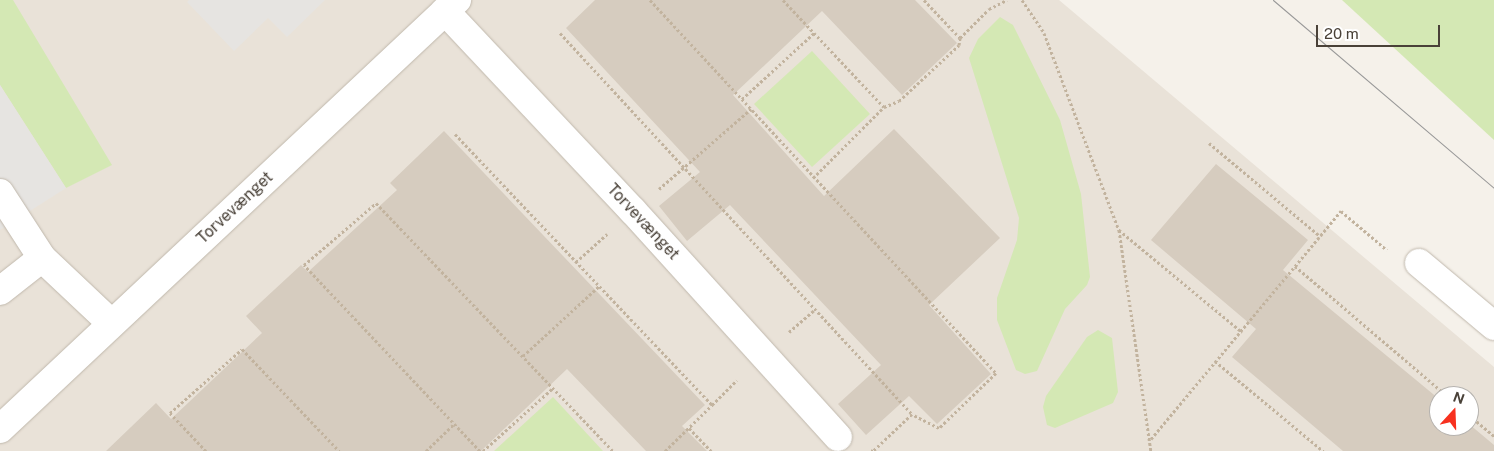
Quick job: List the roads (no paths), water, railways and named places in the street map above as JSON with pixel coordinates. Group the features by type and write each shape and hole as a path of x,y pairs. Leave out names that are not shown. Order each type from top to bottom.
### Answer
{"street":[{"name":"Torvevænget","path":"0,429 111,322 451,6 633,211 838,436"},
{"path":"0,193 42,258 111,322"},
{"path":"0,291 42,258"},
{"path":"1418,263 1494,326"}],"tram line":[{"path":"1273,0 1494,188"}]}
